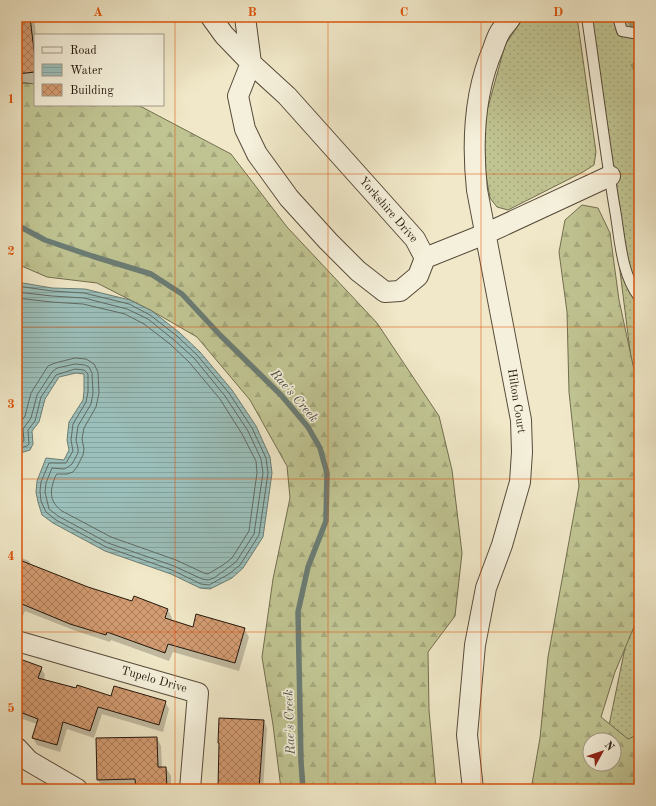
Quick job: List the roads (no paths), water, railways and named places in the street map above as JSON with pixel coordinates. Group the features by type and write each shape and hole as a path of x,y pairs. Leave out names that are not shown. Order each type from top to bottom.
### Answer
{"street":[{"name":"Yorkshire Drive","path":"211,17 224,35 251,63 287,96 337,151 415,239 425,258"},
{"path":"245,17 251,63 238,96 245,129 257,154 289,198 318,230 358,271 385,292 400,292 418,276 425,258 485,234 610,176"},
{"name":"Hilton Court","path":"473,789 467,735 475,645 486,588 502,545 520,482 522,452 521,420 485,234 474,166 475,128 485,66 500,32 511,17"},
{"name":"Tupelo Drive","path":"17,641 198,692 190,789"},
{"path":"17,748 29,760 77,789"}],"lane":[{"path":"587,17 625,269 630,285 639,298"},
{"path":"618,17 622,31 639,34"}],"water":[{"path":"17,282 52,288 85,289 130,300 152,311 180,333 200,352 232,390 256,426 270,457 272,473 263,537 243,568 232,578 210,589 200,588 171,574 105,551 53,523 42,515 36,492 37,481 46,458 64,460 69,450 67,440 69,422 83,400 84,374 76,373 59,377 45,399 39,422 32,431 33,444 30,450 17,454"}],"waterway":[{"name":"Rae's Creek","path":"17,225 45,240 151,274 182,294 220,335 281,395 308,427 320,448 327,473 326,521 308,567 298,612 301,762 303,789"}]}
